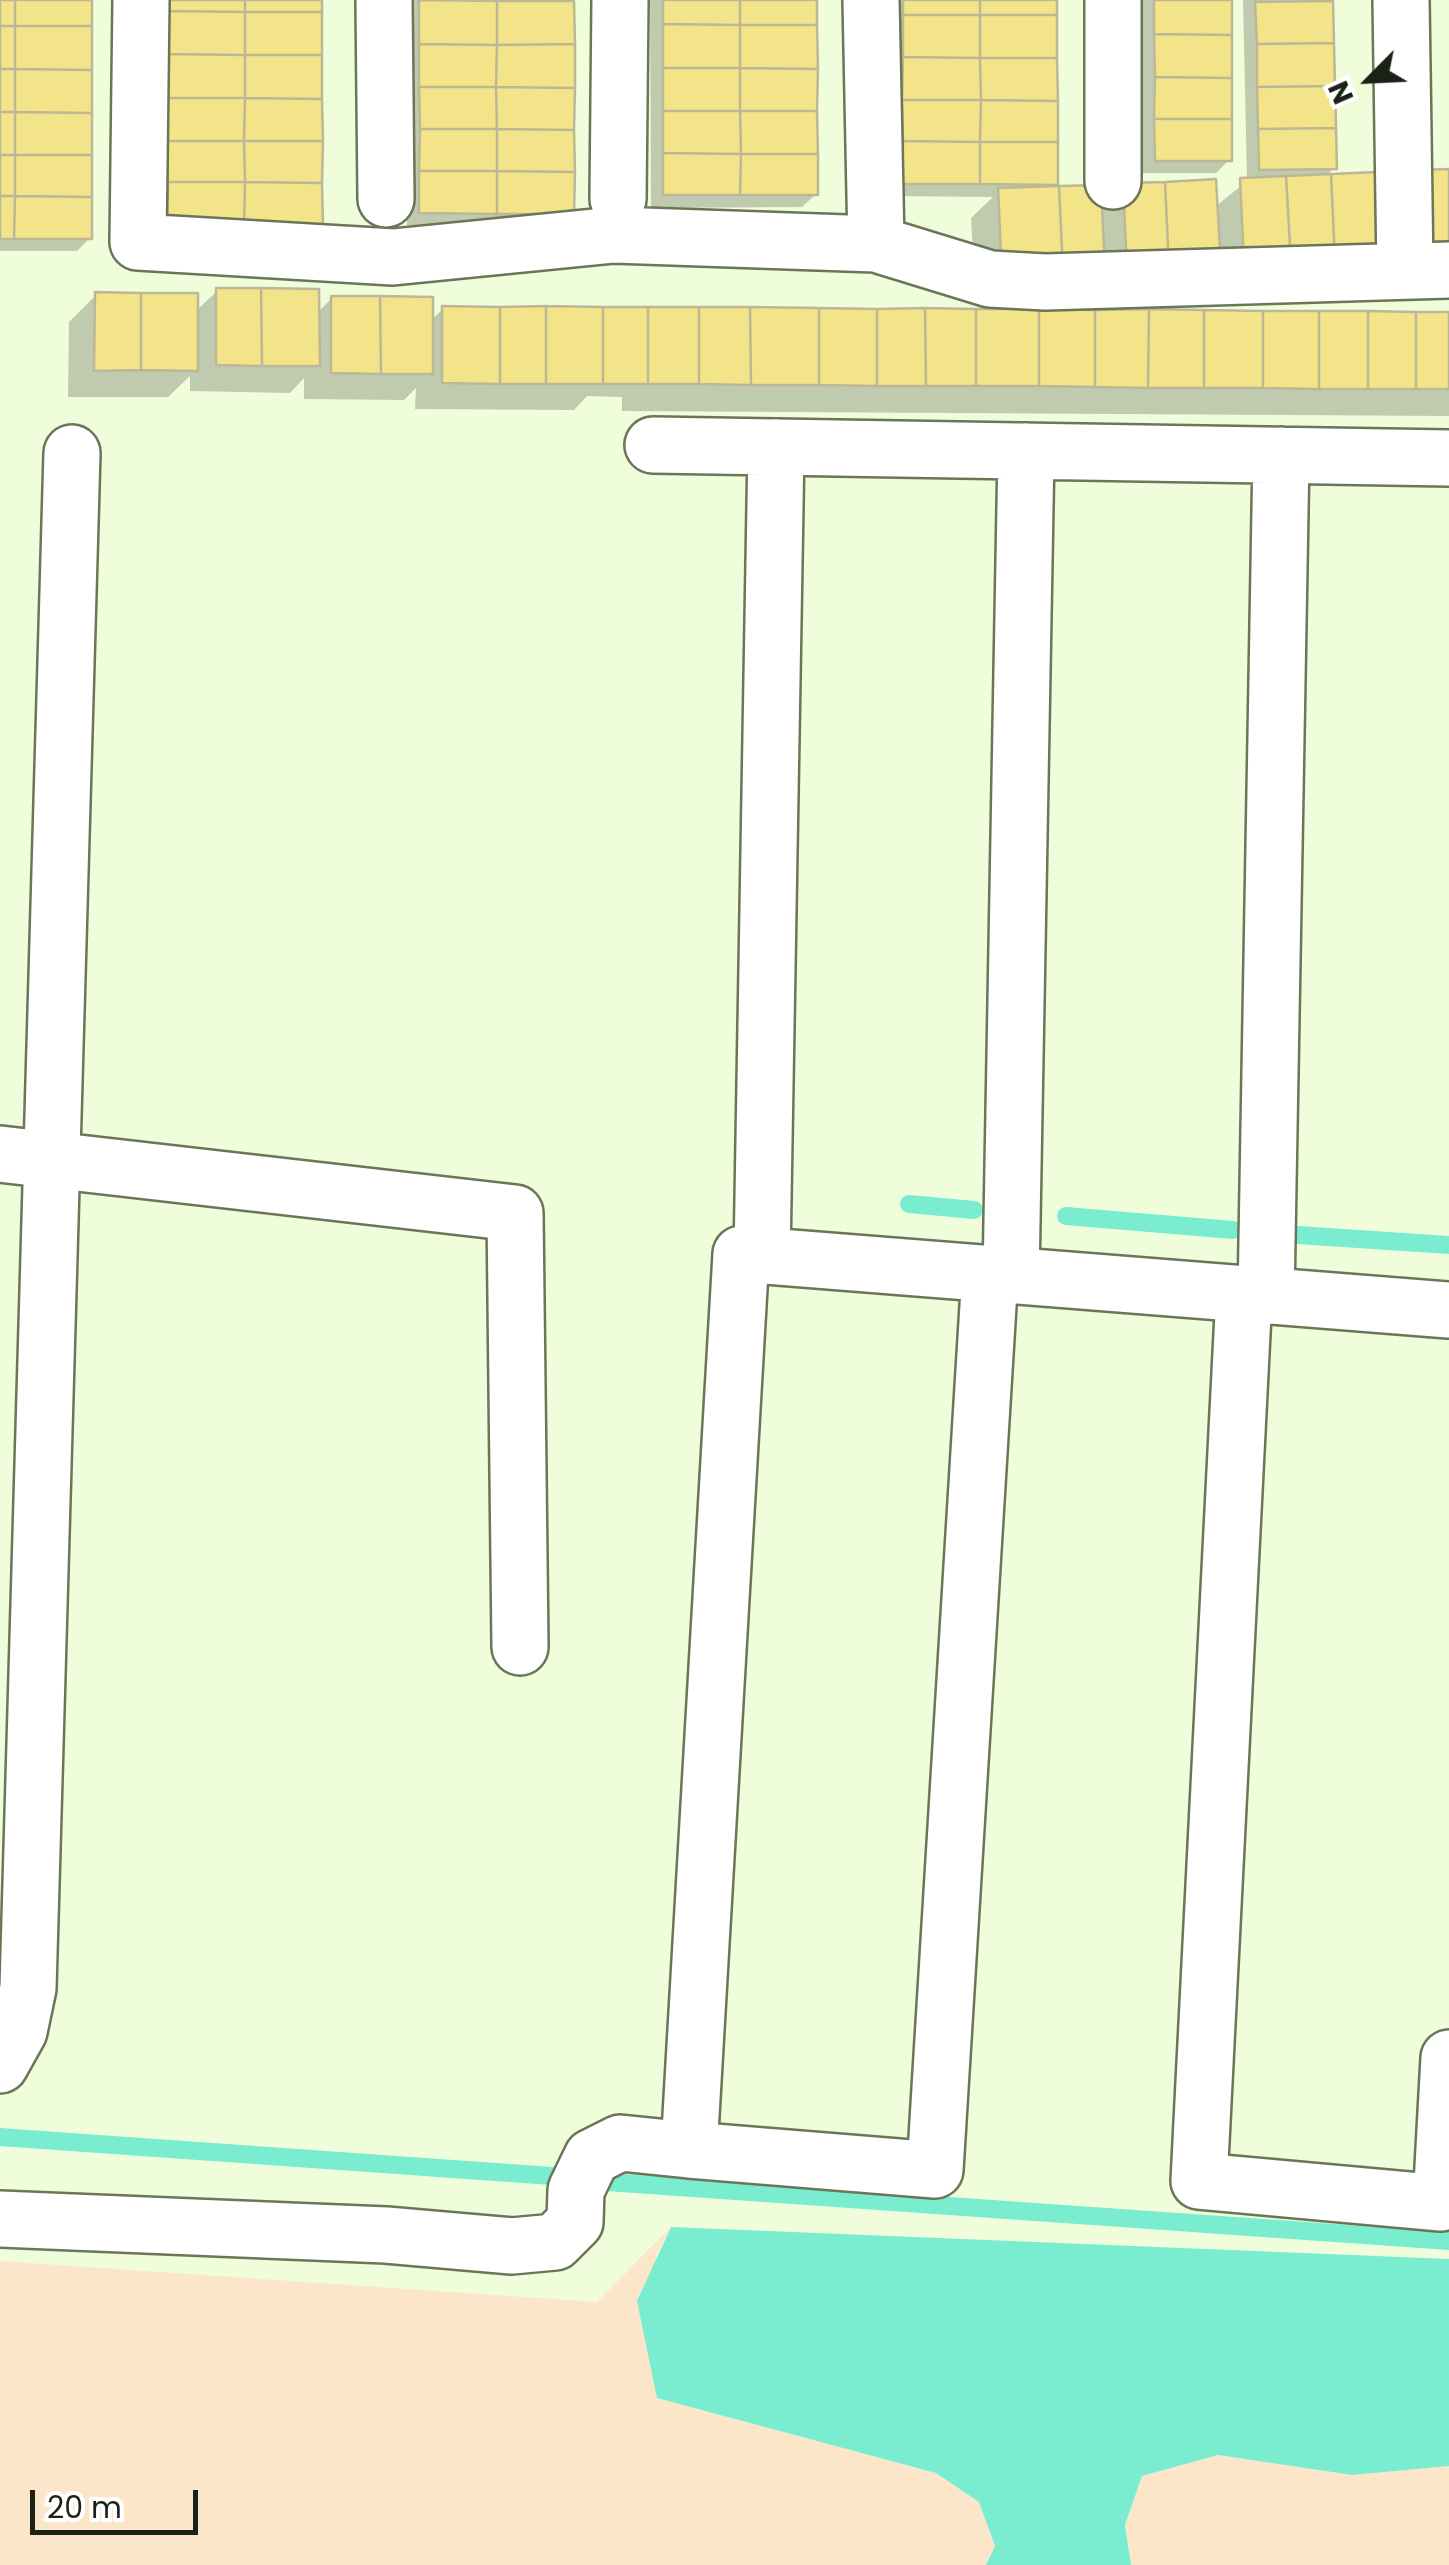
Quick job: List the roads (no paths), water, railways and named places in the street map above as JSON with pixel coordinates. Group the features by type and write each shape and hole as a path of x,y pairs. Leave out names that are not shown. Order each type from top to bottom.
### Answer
{"street":[{"path":"141,0 138,242 393,257 614,236 876,244 990,279 1045,282 1427,270 1401,0"},
{"path":"384,0 386,199"},
{"path":"618,199 620,0"},
{"path":"871,0 876,244"},
{"path":"1113,181 1114,0"},
{"path":"654,445 1449,458"},
{"path":"762,1256 776,447"},
{"path":"0,2219 386,2235 512,2246 554,2242 575,2222 576,2190 592,2157 620,2143 935,2170 1001,1275 1026,451"},
{"path":"0,2065 20,2031 28,1988 25,1156 72,453"},
{"path":"1280,455 1254,1295 1200,2181 1440,2203 1449,2058"},
{"path":"25,1156 515,1212 520,1647"},
{"path":"689,2150 741,1254 1449,1310"}],"water":[{"path":"671,2227 1449,2259 1449,2466 1352,2475 1218,2455 1142,2476 1125,2525 1131,2565 986,2565 995,2546 979,2502 936,2473 657,2398 637,2301"}],"waterway":[{"path":"909,1204 974,1210"},
{"path":"1066,1216 1233,1230"},
{"path":"1298,1235 1449,1245"},
{"path":"0,2137 566,2177"},
{"path":"593,2181 1449,2241"}]}
